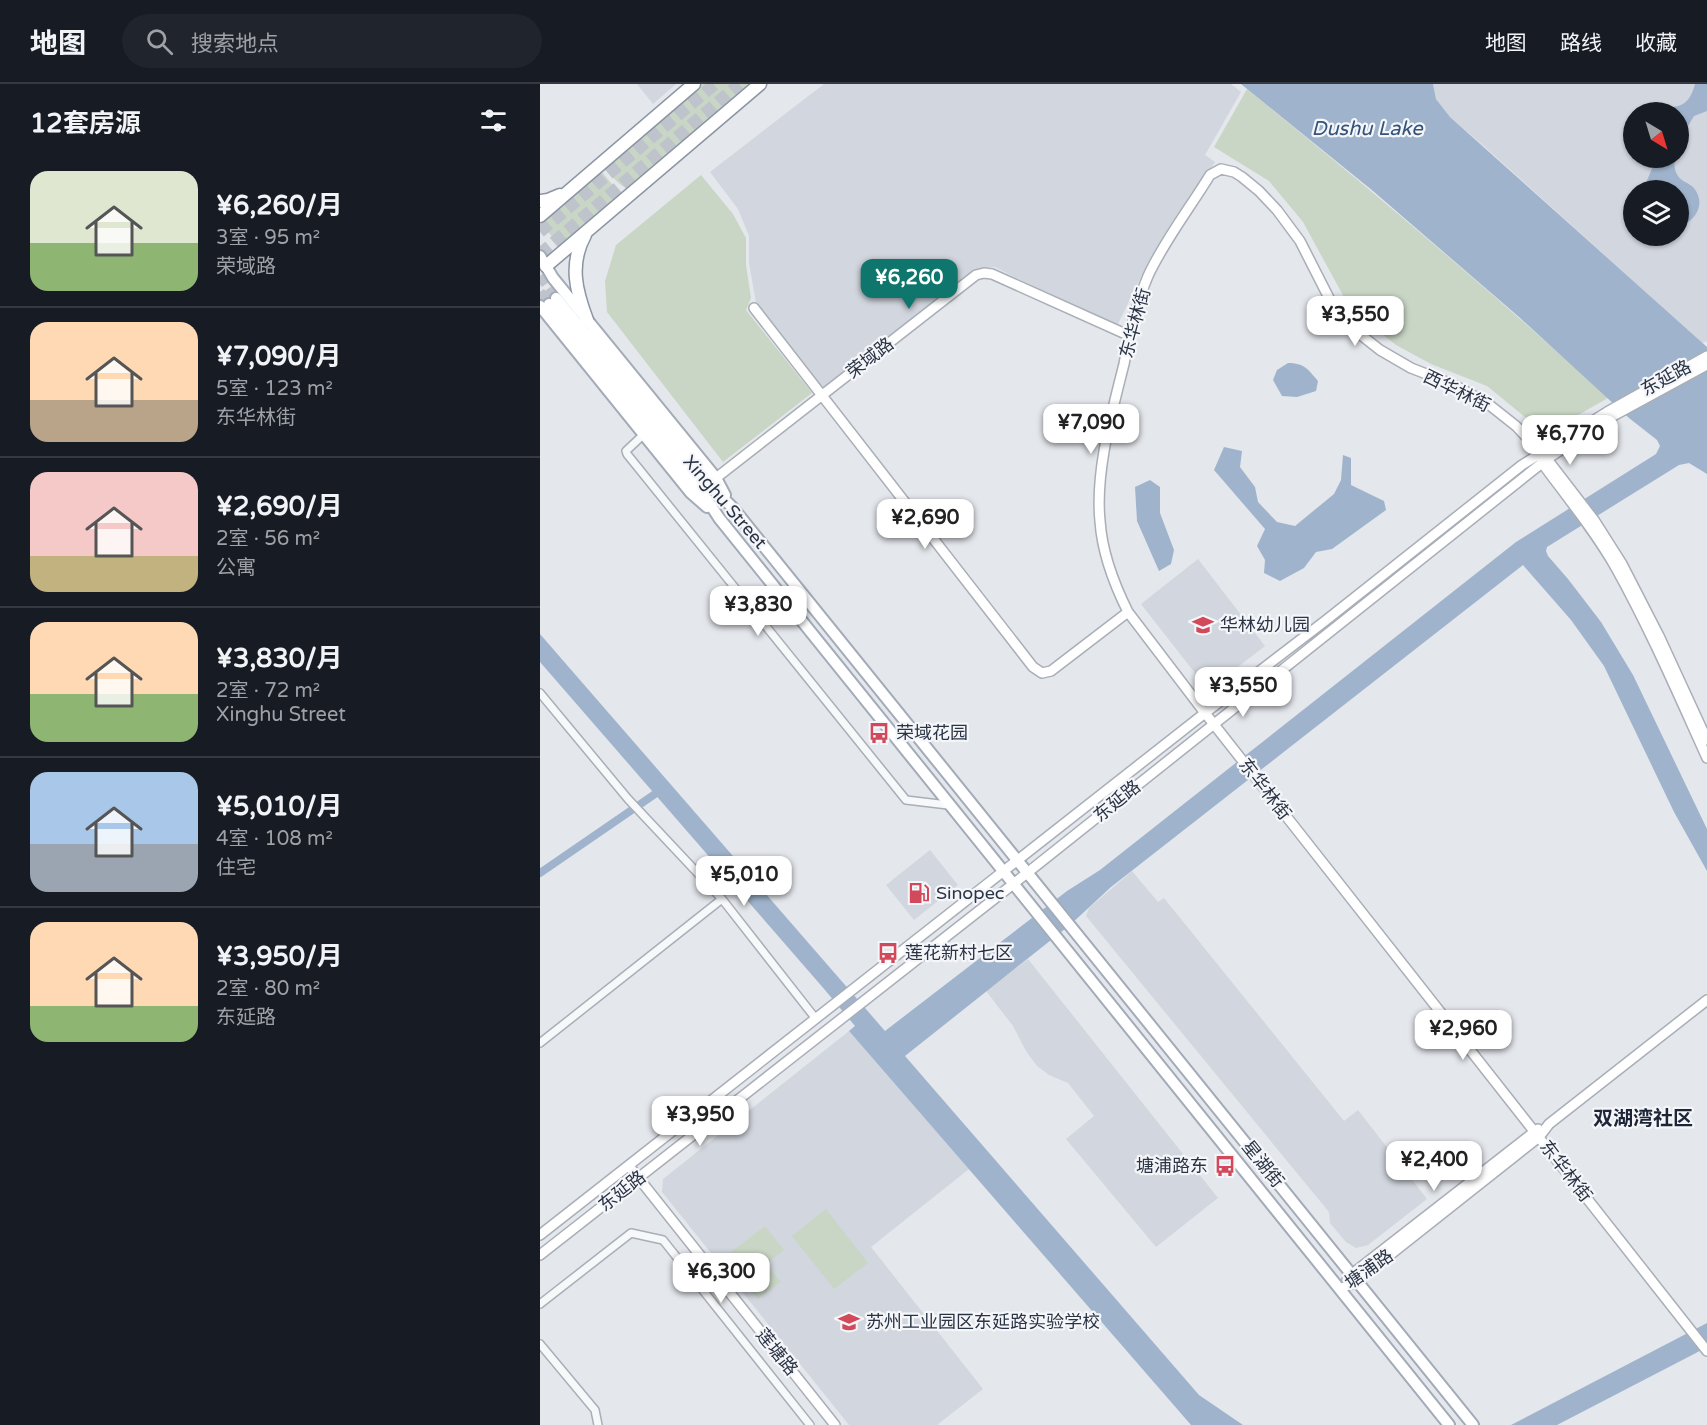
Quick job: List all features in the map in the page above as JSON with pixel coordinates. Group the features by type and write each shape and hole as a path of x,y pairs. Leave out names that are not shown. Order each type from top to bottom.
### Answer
{"highway":[{"path":"540,216 694,84"},
{"path":"542,264 588,230 760,84"},
{"path":"540,201 556,197 588,175"},
{"path":"587,320 574,276 580,244 588,230"}],"main road":[{"path":"542,264 716,478 733,508"},
{"path":"549,303 563,335 691,493 719,518"},
{"name":"Xinghu Street","path":"549,303 707,482 733,508 1052,903"},
{"name":"Xinghu Street","path":"549,303 699,487 719,518 1037,914"},
{"path":"540,321 563,335"},
{"name":"星湖街","path":"1052,903 1473,1425"},
{"name":"星湖街","path":"1037,914 1449,1425"}],"street":[{"name":"东华林街","path":"1234,172 1221,169 1210,176 1157,259 1142,293 1130,336 1100,480 1099,499 1104,546 1119,593 1128,612 1205,713 1706,1350"},
{"name":"西华林街","path":"1234,172 1267,198 1294,230 1330,300 1361,335 1380,350 1411,368 1452,384 1487,403 1516,426 1543,458 1590,522 1628,591 1707,758"},
{"name":"荣域路","path":"716,478 976,275 992,274 1130,336"},
{"path":"754,308 1033,667 1042,673 1051,671 1128,612"},
{"name":"东延路","path":"540,1234 1205,713 1543,458 1610,414 1707,356"},
{"name":"东延路","path":"1610,414 1707,365"},
{"path":"643,435 628,447 627,454 906,801 948,805"},
{"name":"东延路","path":"540,1256 1028,873 1543,458"},
{"name":"西华林街","path":"1590,522 1610,543 1634,587 1707,740"},
{"path":"540,693 628,799 722,899 816,1019"},
{"path":"540,1043 722,899"},
{"name":"塘浦路","path":"1340,1289 1707,1000"},
{"name":"莲塘路","path":"629,1166 835,1425"},
{"path":"540,1304 631,1233 663,1240 810,1425"},
{"path":"540,1344 595,1410 598,1425"}],"shaded area":[{"path":"637,84 676,84 653,104"},
{"path":"824,84 1231,84 1241,92 1205,155 1215,162 1148,262 1118,324 1110,326 995,267 986,267 971,272 821,390 756,303 749,263 749,236 738,209 710,172"},
{"path":"1433,84 1707,84 1707,341 1702,343 1450,117 1436,99"},
{"name":"华林幼儿园","path":"1198,559 1265,646 1222,679 1209,683 1198,677 1141,604"},
{"path":"930,850 958,885 914,920 886,885"},
{"path":"1132,871 1158,902 1164,898 1344,1121 1358,1110 1427,1199 1368,1245 1356,1248 1346,1242 1330,1223 1329,1212 1086,916 1089,908"},
{"path":"1028,959 1218,1198 1156,1247 1066,1139 1094,1116 1068,1083 1049,1075 1037,1066 1013,1026 986,991"},
{"path":"849,1031 969,1169 871,1247 983,1389 937,1425 849,1425 662,1192 663,1179"}],"green space":[{"path":"703,84 751,84 628,189 617,182 608,164"},
{"path":"1247,89 1430,241 1608,398 1543,435 1487,386 1431,364 1396,345 1351,310 1303,222 1269,181 1214,147"},
{"path":"601,171 621,195 565,244 554,239 543,221"},
{"path":"701,175 733,214 746,238 746,265 751,298 746,310 812,393 723,462 607,312 605,281 616,245"},
{"path":"826,1209 868,1263 834,1289 792,1236"},
{"path":"765,1226 784,1250 741,1283 722,1259"},
{"path":"768,1266 781,1282 758,1299 745,1283"}],"water":[{"name":"Dushu Lake","path":"1241,84 1433,84 1436,99 1450,117 1707,347 1707,474 1689,463 1679,465 1547,547 1546,551 1601,622 1633,675 1707,829 1707,871 1674,812 1604,666 1571,620 1523,565 1111,887 1070,925 905,1056 1199,1395 1243,1425 1191,1425 849,1031 855,1026 825,990 540,662 540,634 885,1031 1067,891 1100,870 1516,542 1656,454 1660,446 1657,440 1629,418 1519,317 1373,191"},
{"path":"1695,84 1707,84 1707,111 1694,116 1689,125 1689,102 1686,102"},
{"path":"1652,168 1675,168 1681,180 1647,180"},
{"path":"1689,185 1693,187 1699,199 1698,211 1690,220"},
{"path":"1288,363 1298,364 1308,370 1318,381 1316,391 1297,397 1282,396 1273,380 1277,370"},
{"path":"1224,447 1242,451 1240,467 1255,487 1258,502 1277,522 1295,526 1334,494 1341,480 1343,455 1351,458 1351,485 1384,501 1386,510 1332,549 1316,552 1304,568 1280,581 1264,573 1265,560 1257,546 1265,529 1214,470"},
{"path":"1150,480 1160,487 1160,513 1174,550 1171,564 1159,571 1137,521 1135,487"},
{"path":"1707,1323 1707,1347 1694,1354 1557,1425 1511,1425"}],"waterway":[{"path":"540,873 655,794"}],"tunnel":[{"path":"540,232 715,84"},
{"path":"540,254 739,84"},
{"path":"540,276 556,298"},
{"path":"540,292 549,304"}],"place":[{"name":"华林幼儿园","path":"1203,625"},
{"name":"荣域花园","path":"879,733"},
{"name":"Sinopec","path":"919,893"},
{"name":"莲花新村七区","path":"888,953"},
{"name":"塘浦路东","path":"1225,1166"},
{"name":"苏州工业园区东延路实验学校","path":"849,1322"}],"district":[{"name":"双湖湾社区","path":"1643,1119"}]}
